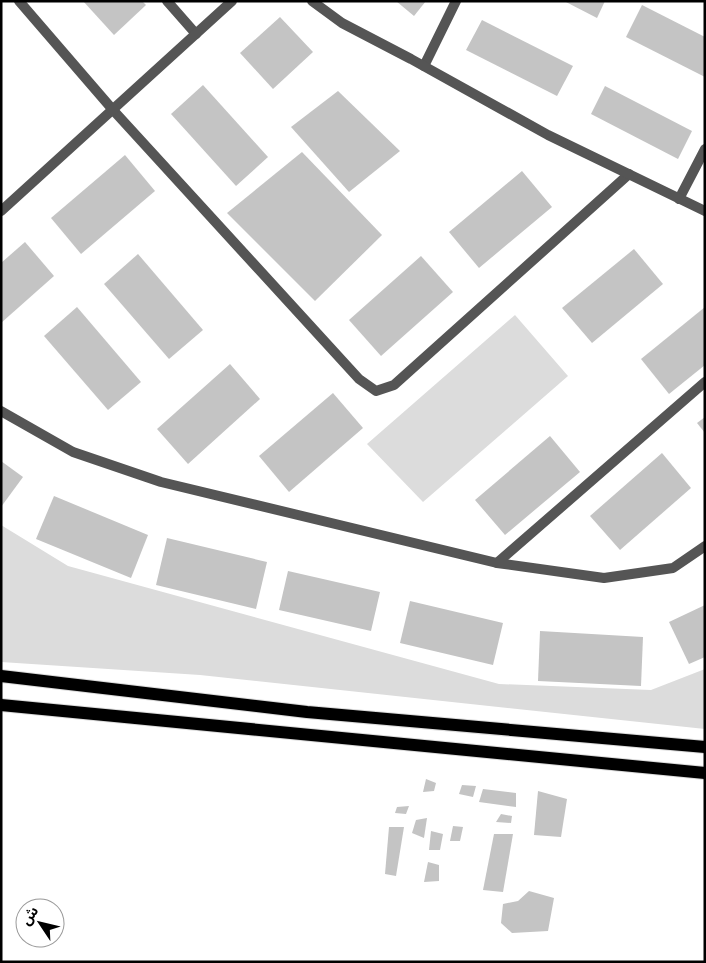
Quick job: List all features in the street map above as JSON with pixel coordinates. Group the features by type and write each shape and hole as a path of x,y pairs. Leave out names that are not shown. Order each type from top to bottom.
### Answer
{"main road":[{"path":"1,676 307,712 705,747"},
{"path":"1,705 705,773"}],"street":[{"path":"18,1 113,110 358,379 376,391 394,384 629,174"},
{"path":"167,1 196,34"},
{"path":"1,211 232,1"},
{"path":"312,1 342,23 548,135 705,211"},
{"path":"424,66 456,1"},
{"path":"679,199 705,149"},
{"path":"498,563 705,382"},
{"path":"1,411 73,452 161,482 498,563 604,578 673,568 705,546"}],"shaded area":[{"path":"515,315 568,376 423,502 367,444"},
{"path":"1,525 68,566 499,684 651,690 705,669 705,729 200,675 1,662"}],"building":[{"path":"83,1 142,1 146,5 114,35"},
{"path":"396,1 426,1 414,16"},
{"path":"564,1 605,1 597,18"},
{"path":"642,5 705,37 705,77 626,37"},
{"path":"280,17 313,52 273,89 240,53"},
{"path":"482,20 573,66 557,96 466,50"},
{"path":"203,85 268,157 236,186 171,114"},
{"path":"605,86 692,131 678,159 591,114"},
{"path":"338,91 400,151 349,192 291,127"},
{"path":"302,152 382,235 315,301 227,213"},
{"path":"125,155 155,191 81,254 51,218"},
{"path":"522,171 552,207 479,268 449,232"},
{"path":"25,242 54,276 1,323 1,263"},
{"path":"634,249 663,284 592,343 562,308"},
{"path":"138,254 203,330 169,359 104,284"},
{"path":"421,256 453,292 381,356 349,320"},
{"path":"77,307 141,382 108,410 44,336"},
{"path":"705,307 705,365 669,394 641,359"},
{"path":"230,364 260,399 188,464 157,429"},
{"path":"333,393 363,428 289,492 259,456"},
{"path":"705,417 705,433 697,423"},
{"path":"550,436 580,472 505,535 475,500"},
{"path":"662,453 691,488 620,550 590,516"},
{"path":"1,461 23,477 1,507"},
{"path":"54,496 148,535 131,578 36,539"},
{"path":"167,538 267,562 256,609 156,585"},
{"path":"288,571 380,592 371,631 279,610"},
{"path":"410,601 503,623 493,665 400,643"},
{"path":"705,605 705,657 689,664 669,622"},
{"path":"540,631 643,637 641,686 538,681"},
{"path":"426,779 436,783 434,791 423,792"},
{"path":"462,785 476,786 473,797 459,794"},
{"path":"483,789 516,793 516,807 479,802"},
{"path":"538,791 567,799 561,837 534,835"},
{"path":"409,806 406,814 395,813 397,807"},
{"path":"501,814 512,816 511,823 496,822"},
{"path":"427,818 424,838 412,833 416,820"},
{"path":"453,826 463,827 460,841 450,841"},
{"path":"389,827 404,827 396,876 385,874"},
{"path":"431,831 443,834 440,850 429,850"},
{"path":"494,834 513,834 503,892 483,890"},
{"path":"428,862 439,865 439,881 424,882"},
{"path":"529,891 554,898 548,931 512,933 501,923 503,904 518,901"}]}
